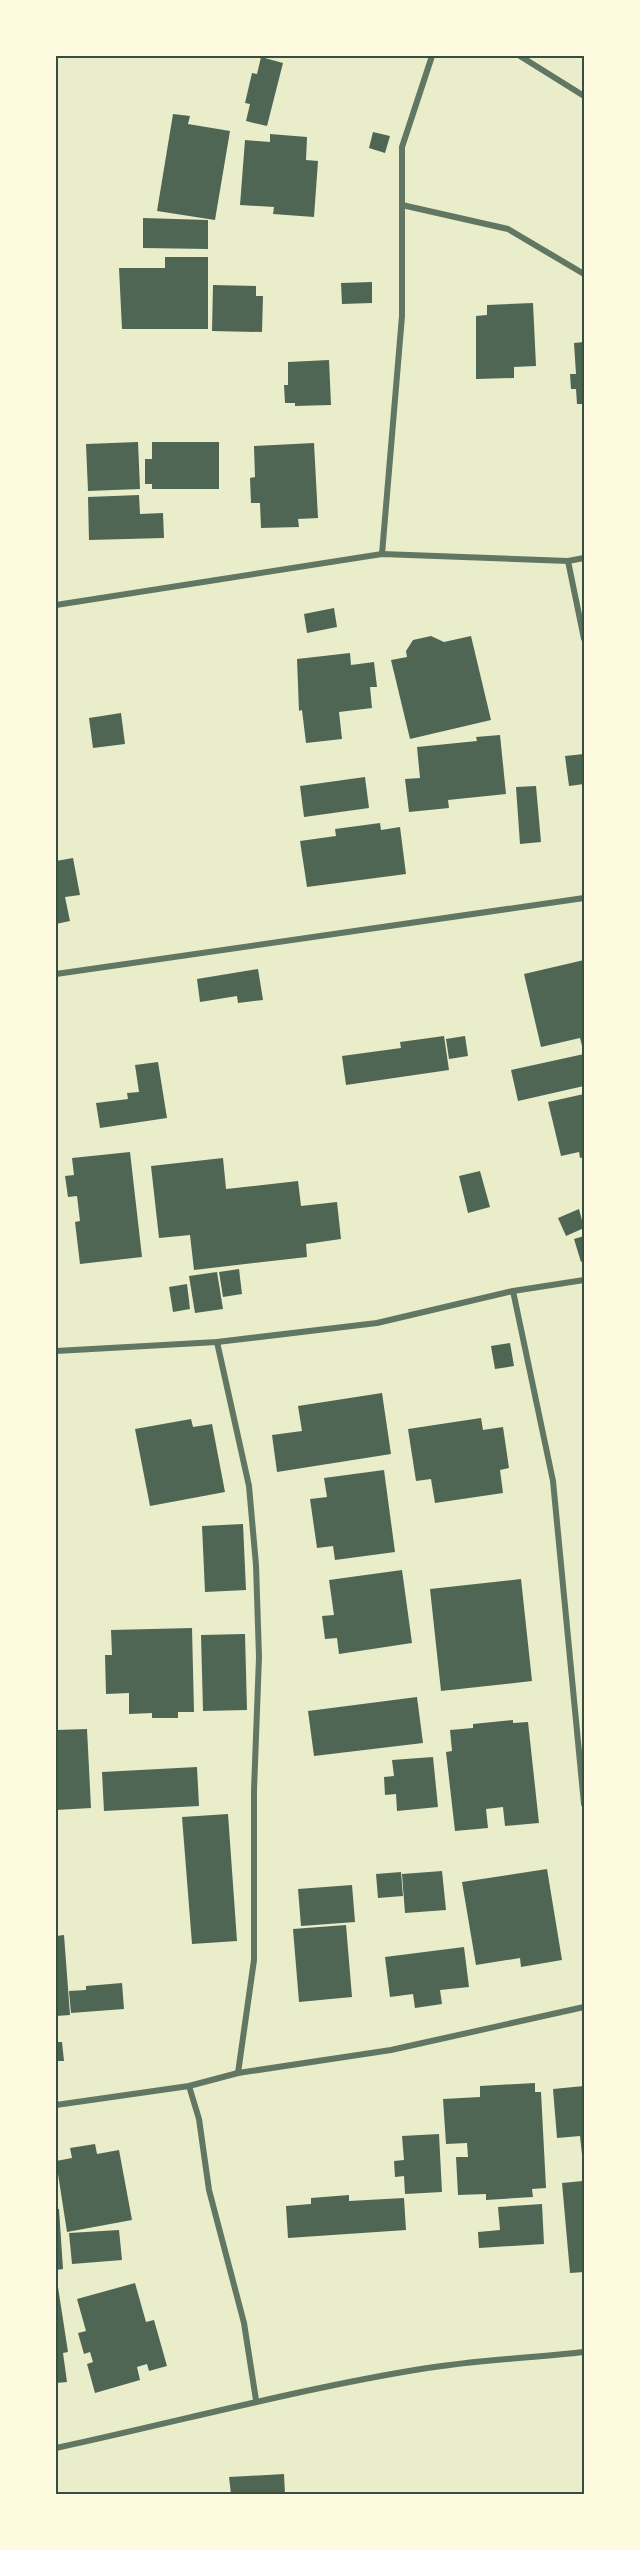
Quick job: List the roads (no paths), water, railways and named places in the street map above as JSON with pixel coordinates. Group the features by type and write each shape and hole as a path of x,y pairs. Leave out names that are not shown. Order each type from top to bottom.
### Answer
{"street":[{"path":"382,554 402,316 402,147 432,56"},
{"path":"520,56 585,96"},
{"path":"402,205 507,229 585,274"},
{"path":"56,605 382,554 568,561 585,558"},
{"path":"568,561 585,639"},
{"path":"56,974 585,898"},
{"path":"56,1352 217,1342 377,1323 513,1291 585,1280"},
{"path":"513,1291 553,1481 585,1804"},
{"path":"217,1342 249,1486 256,1565 259,1657 254,1790 254,1960 238,2073"},
{"path":"56,2106 189,2086 238,2073 391,2050 585,2007"},
{"path":"189,2086 199,2119 209,2190 244,2323 256,2400"},
{"path":"56,2448 211,2414 256,2400 423,2369 585,2352"}]}
